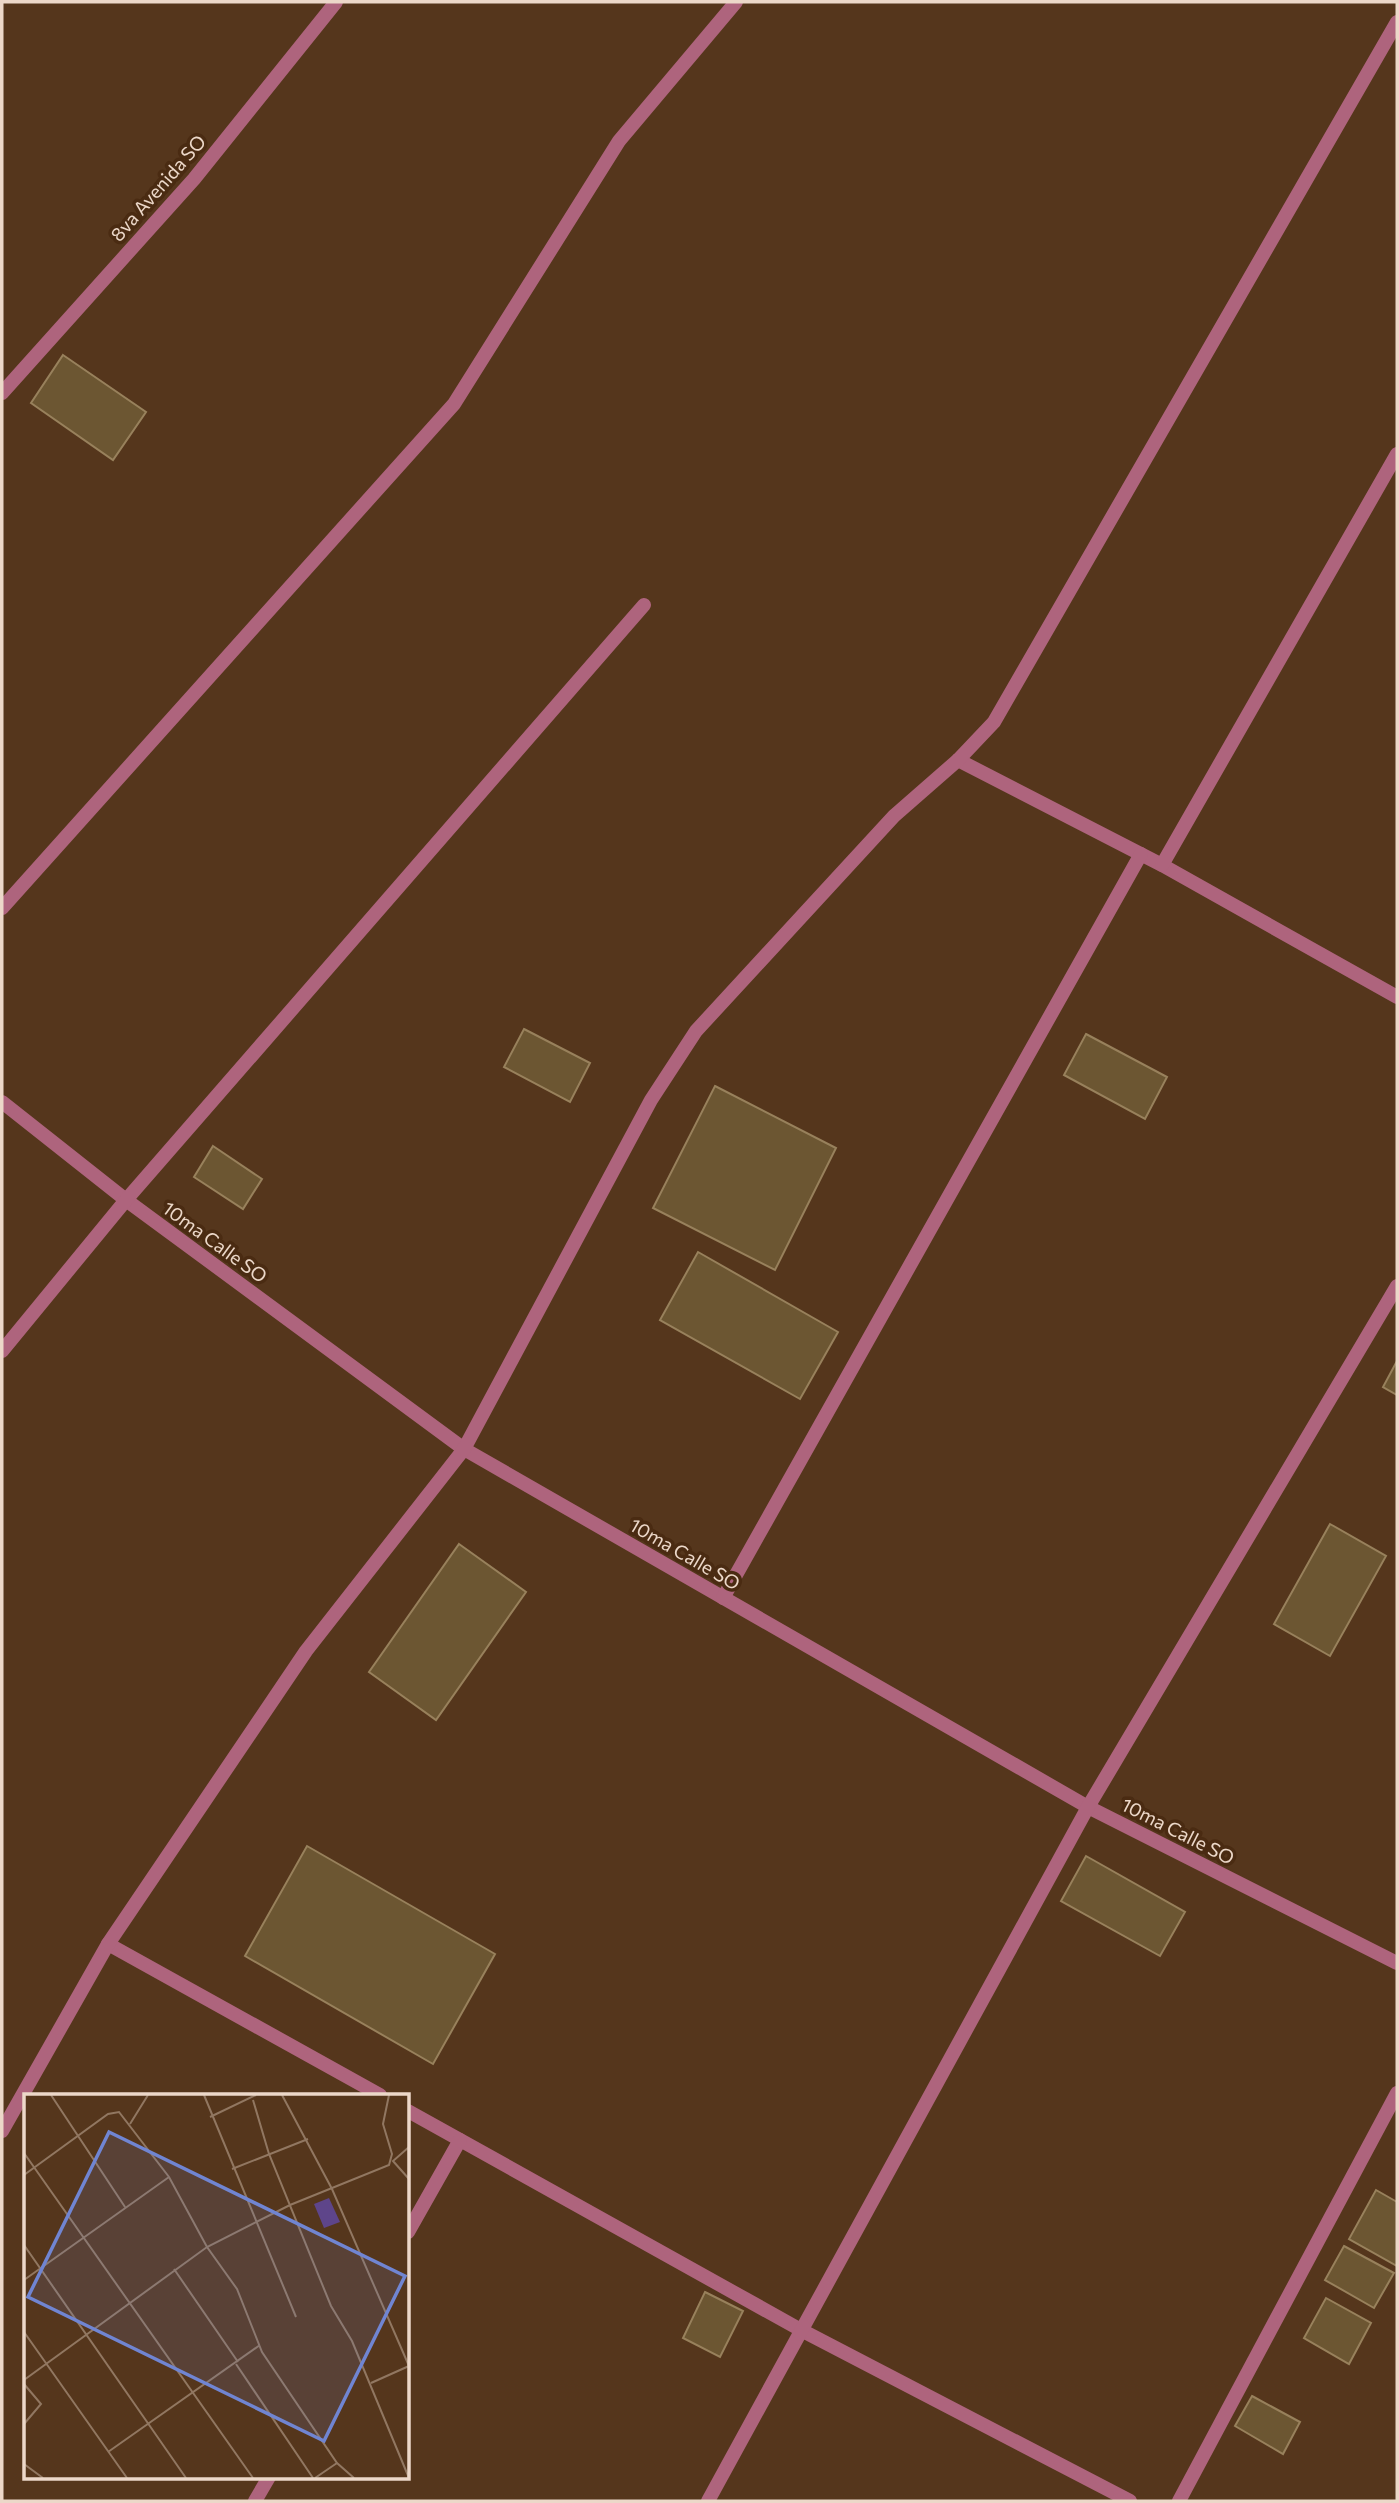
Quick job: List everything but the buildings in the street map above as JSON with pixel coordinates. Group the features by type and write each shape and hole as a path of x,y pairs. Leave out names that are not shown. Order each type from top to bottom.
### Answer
{"street":[{"name":"8va Avenida SO","path":"2,393 194,179 336,2"},
{"path":"2,908 454,404 619,141 736,2"},
{"path":"2,2131 108,1944 306,1651 464,1449 651,1100 696,1031 894,816 958,760 994,722 1397,22"},
{"path":"1162,865 1397,454"},
{"path":"2,1351 126,1200 644,605"},
{"path":"958,760 1162,865 1397,998"},
{"path":"723,1598 1141,854"},
{"name":"10ma Calle SO","path":"2,1102 126,1200 464,1449 1088,1807 1397,1963"},
{"path":"708,2501 1088,1807 1397,1286"},
{"path":"108,1944 378,2094"},
{"path":"1179,2501 1397,2093"},
{"path":"410,2111 801,2330 1130,2501"},
{"path":"410,2228 460,2140"},
{"path":"255,2501 268,2478"}]}
